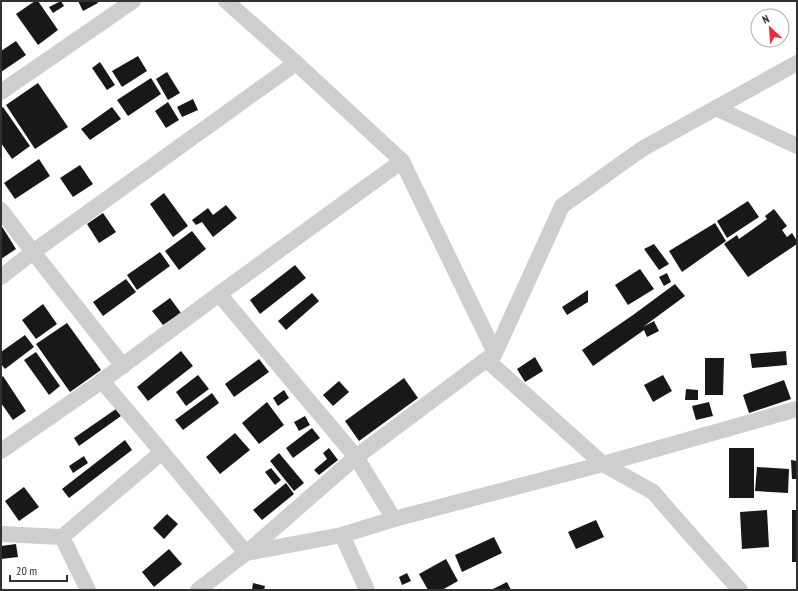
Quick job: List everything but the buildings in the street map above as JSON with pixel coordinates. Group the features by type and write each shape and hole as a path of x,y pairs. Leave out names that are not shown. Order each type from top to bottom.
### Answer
{"street":[{"path":"1,92 133,1"},
{"path":"226,1 296,63 402,161 495,353"},
{"path":"1,277 33,252 296,63"},
{"path":"740,590 653,492 604,464 489,362 495,353 562,206 642,149 797,63"},
{"path":"716,108 797,146"},
{"path":"1,451 102,381 402,161"},
{"path":"1,210 122,366"},
{"path":"219,294 356,457 394,519"},
{"path":"198,590 246,553 356,457 495,353"},
{"path":"102,381 246,553"},
{"path":"246,553 342,535 394,519 604,464 797,409"},
{"path":"1,534 62,537 162,452"},
{"path":"342,535 367,590"},
{"path":"62,537 88,590"}]}
